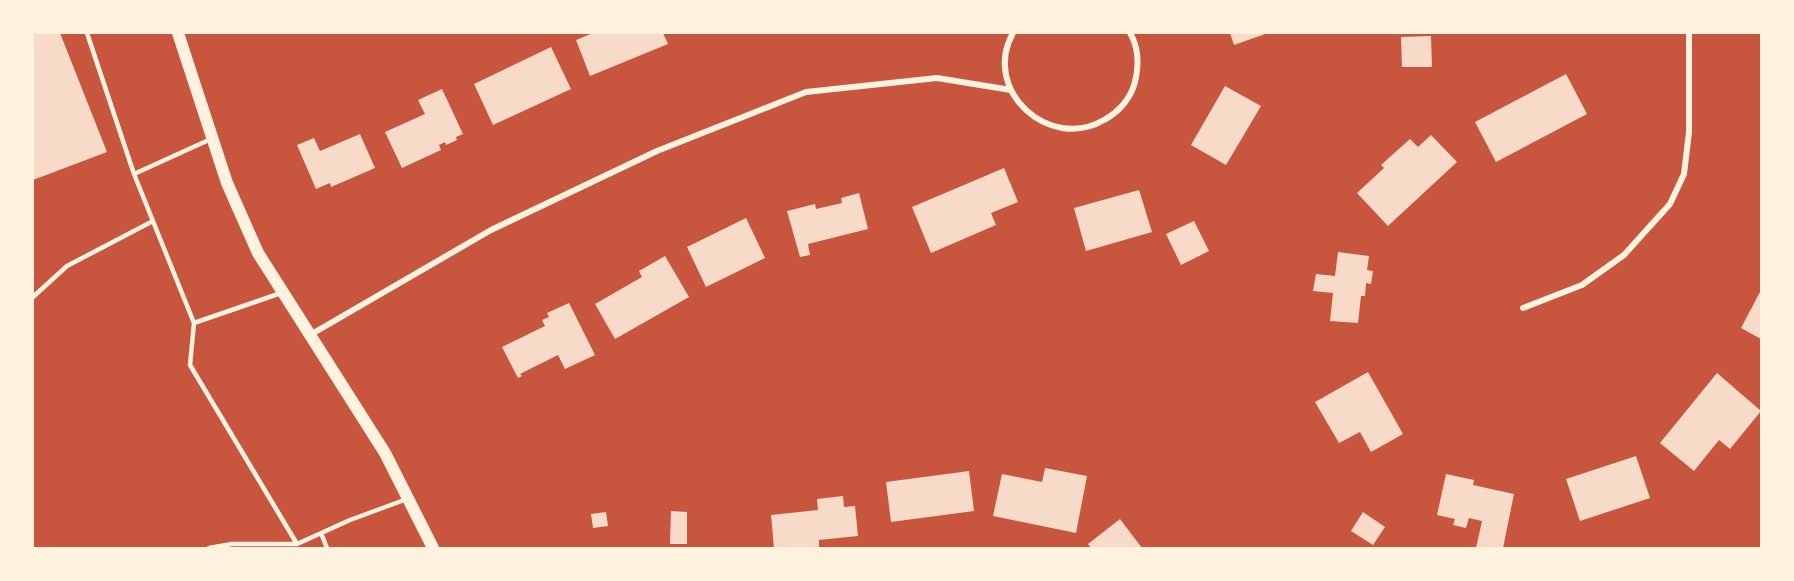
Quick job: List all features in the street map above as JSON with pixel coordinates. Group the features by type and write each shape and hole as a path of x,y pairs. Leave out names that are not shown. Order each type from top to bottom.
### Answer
{"main road":[{"path":"178,33 226,183 258,253 385,453 433,548"}],"street":[{"path":"1013,33 1006,56 1006,73 1011,90 1020,105 1032,116 1047,125 1064,129 1081,129 1098,124 1113,115 1125,103 1133,88 1137,71 1137,54 1130,33"},
{"path":"1523,308 1582,285 1624,255 1670,204 1684,174 1689,132 1689,33"},
{"path":"310,335 491,230 657,151 806,92 937,78 1011,90"}],"lane":[{"path":"87,33 134,174 194,323 190,365 297,544"},
{"path":"134,174 212,138"},
{"path":"33,297 67,266 153,221"},
{"path":"194,323 283,292"},
{"path":"209,548 232,544 297,544 350,520 409,499"},
{"path":"321,533 327,548"}],"building":[{"path":"33,33 60,33 107,152 33,180"},
{"path":"593,33 663,33 668,44 590,76 576,40"},
{"path":"1230,33 1268,33 1234,45"},
{"path":"1431,36 1432,67 1402,67 1401,37"},
{"path":"551,47 571,89 493,125 474,84"},
{"path":"1566,74 1587,114 1496,162 1475,122"},
{"path":"1225,86 1261,106 1226,165 1191,145"},
{"path":"442,89 463,134 456,137 457,140 446,145 445,142 439,145 441,150 402,168 385,132 425,114 418,100"},
{"path":"360,134 375,168 331,187 330,183 316,189 297,145 314,138 320,151"},
{"path":"1431,135 1457,162 1388,226 1357,193 1384,168 1381,165 1410,139 1418,147"},
{"path":"1004,168 1018,202 991,213 996,225 931,253 912,207"},
{"path":"1139,190 1152,232 1086,251 1074,208"},
{"path":"859,193 868,229 808,244 810,255 800,257 787,211 815,204 816,209 842,203 841,198"},
{"path":"746,218 765,258 706,287 687,247"},
{"path":"1194,221 1209,251 1181,265 1166,234"},
{"path":"1338,252 1369,256 1367,270 1373,271 1371,284 1366,283 1365,296 1361,296 1358,323 1330,321 1333,293 1313,291 1316,274 1335,276"},
{"path":"665,256 689,297 615,339 595,304 642,277 639,271"},
{"path":"1761,290 1761,339 1741,328"},
{"path":"569,303 595,355 565,369 558,355 520,374 522,376 518,378 502,347 545,326 542,320 549,317 547,313"},
{"path":"1368,372 1403,434 1371,452 1360,432 1339,443 1315,402"},
{"path":"1717,373 1761,411 1730,449 1719,440 1694,471 1660,443"},
{"path":"1636,456 1650,498 1580,521 1566,479"},
{"path":"1045,468 1087,476 1076,533 993,516 1002,474 1042,482"},
{"path":"969,471 974,511 891,522 886,482"},
{"path":"1446,474 1474,480 1473,485 1514,494 1503,548 1476,548 1482,521 1469,518 1466,528 1453,525 1455,519 1437,515"},
{"path":"843,496 844,507 855,506 858,536 819,540 819,548 774,548 771,515 818,510 817,499"},
{"path":"671,511 687,512 687,544 670,544"},
{"path":"606,512 608,526 593,528 591,514"},
{"path":"1363,512 1385,527 1373,545 1351,531"},
{"path":"1120,519 1142,548 1091,548 1088,544"}]}
